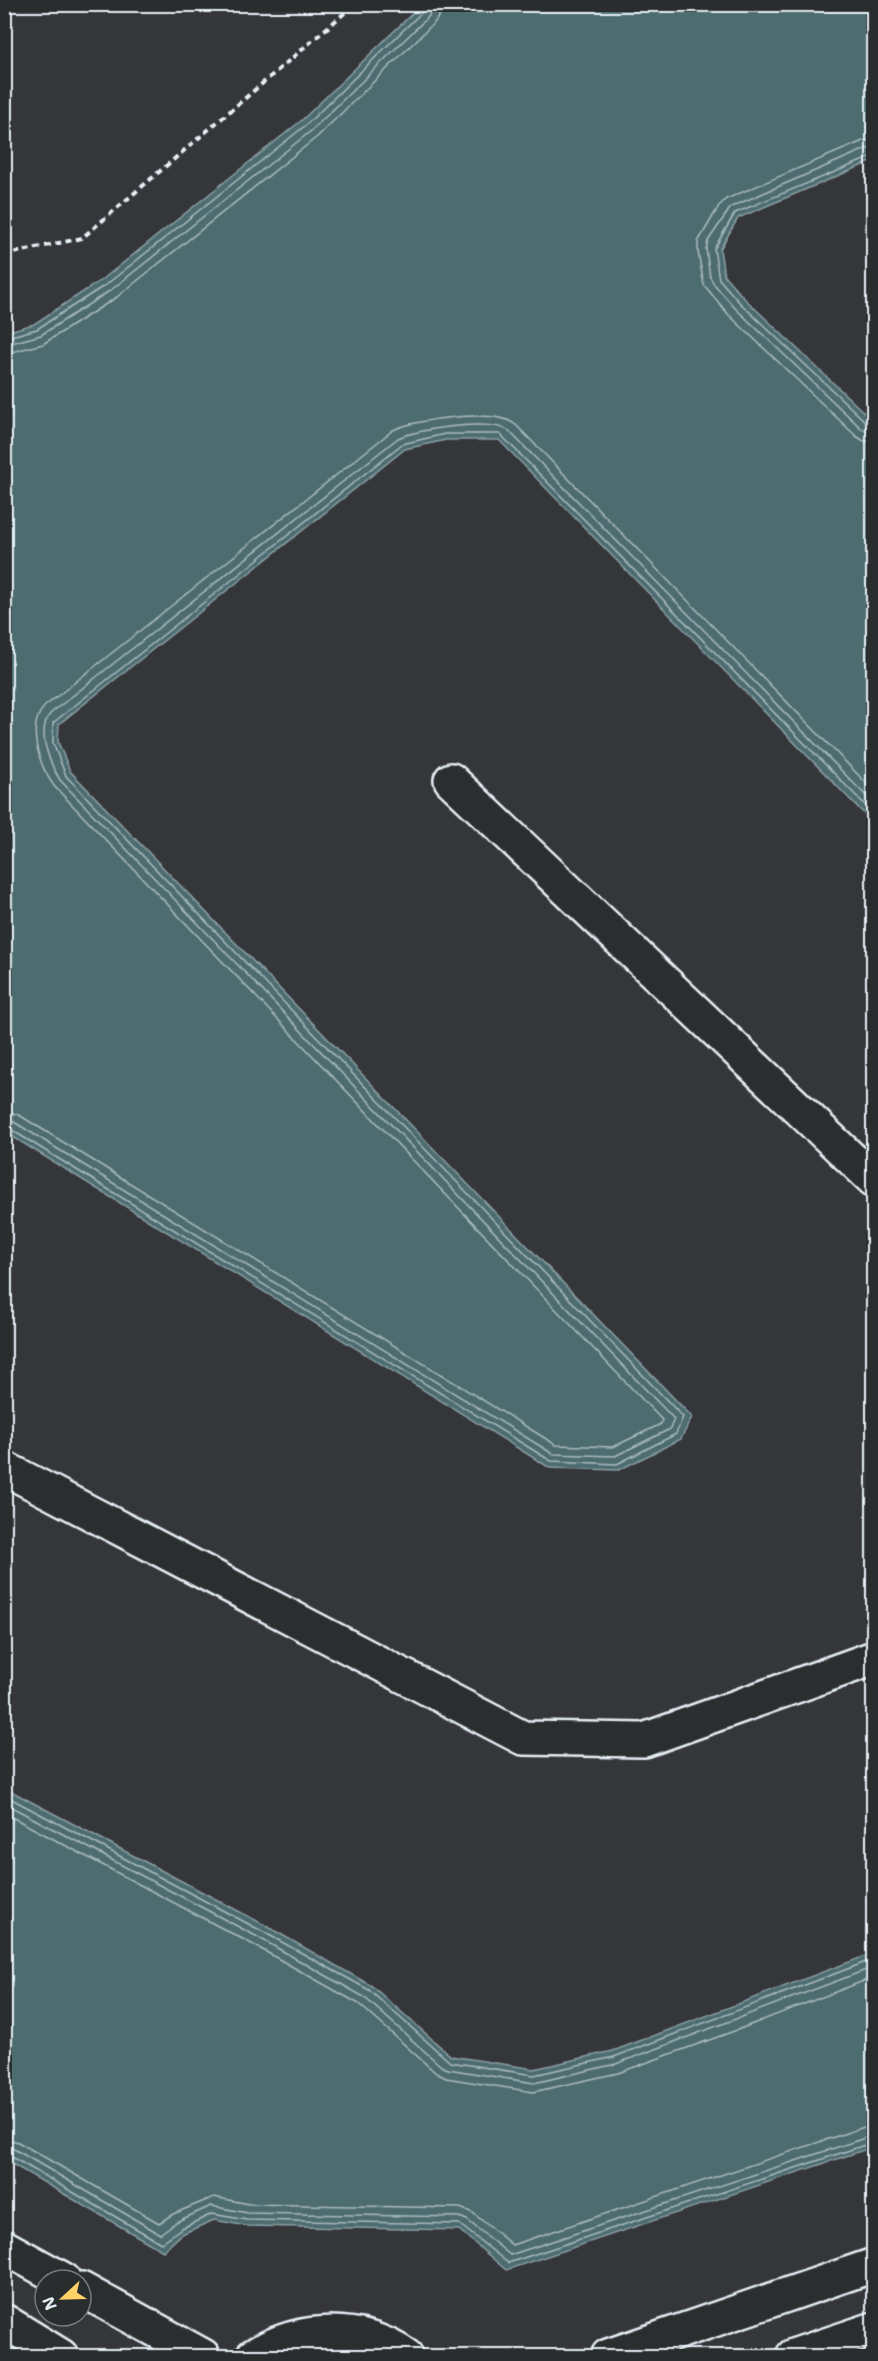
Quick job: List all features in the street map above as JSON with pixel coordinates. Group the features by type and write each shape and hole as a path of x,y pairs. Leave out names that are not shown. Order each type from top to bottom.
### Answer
{"street":[{"path":"451,780 873,1180"},
{"path":"4,1468 523,1738 644,1740 873,1658"},
{"path":"4,2247 42,2268"},
{"path":"608,2356 873,2265"},
{"path":"93,2296 203,2356"},
{"path":"4,2321 61,2356"},
{"path":"793,2356 873,2330"},
{"path":"253,2356 288,2339 308,2334 329,2333 365,2337 406,2356"}],"path":[{"path":"4,255 82,238 355,4"}],"water":[{"path":"421,5 873,5 873,161 738,218 720,249 724,275 744,298 873,421 873,823 499,440 446,440 405,449 59,724 58,742 70,771 692,1417 681,1439 619,1470 550,1468 5,1132 5,332 34,324 103,279 302,120"},
{"path":"5,1788 261,1923 372,1986 451,2056 534,2069 613,2051 873,1953 873,2147 506,2270 459,2230 246,2226 214,2220 182,2234 163,2251 5,2160"}]}
